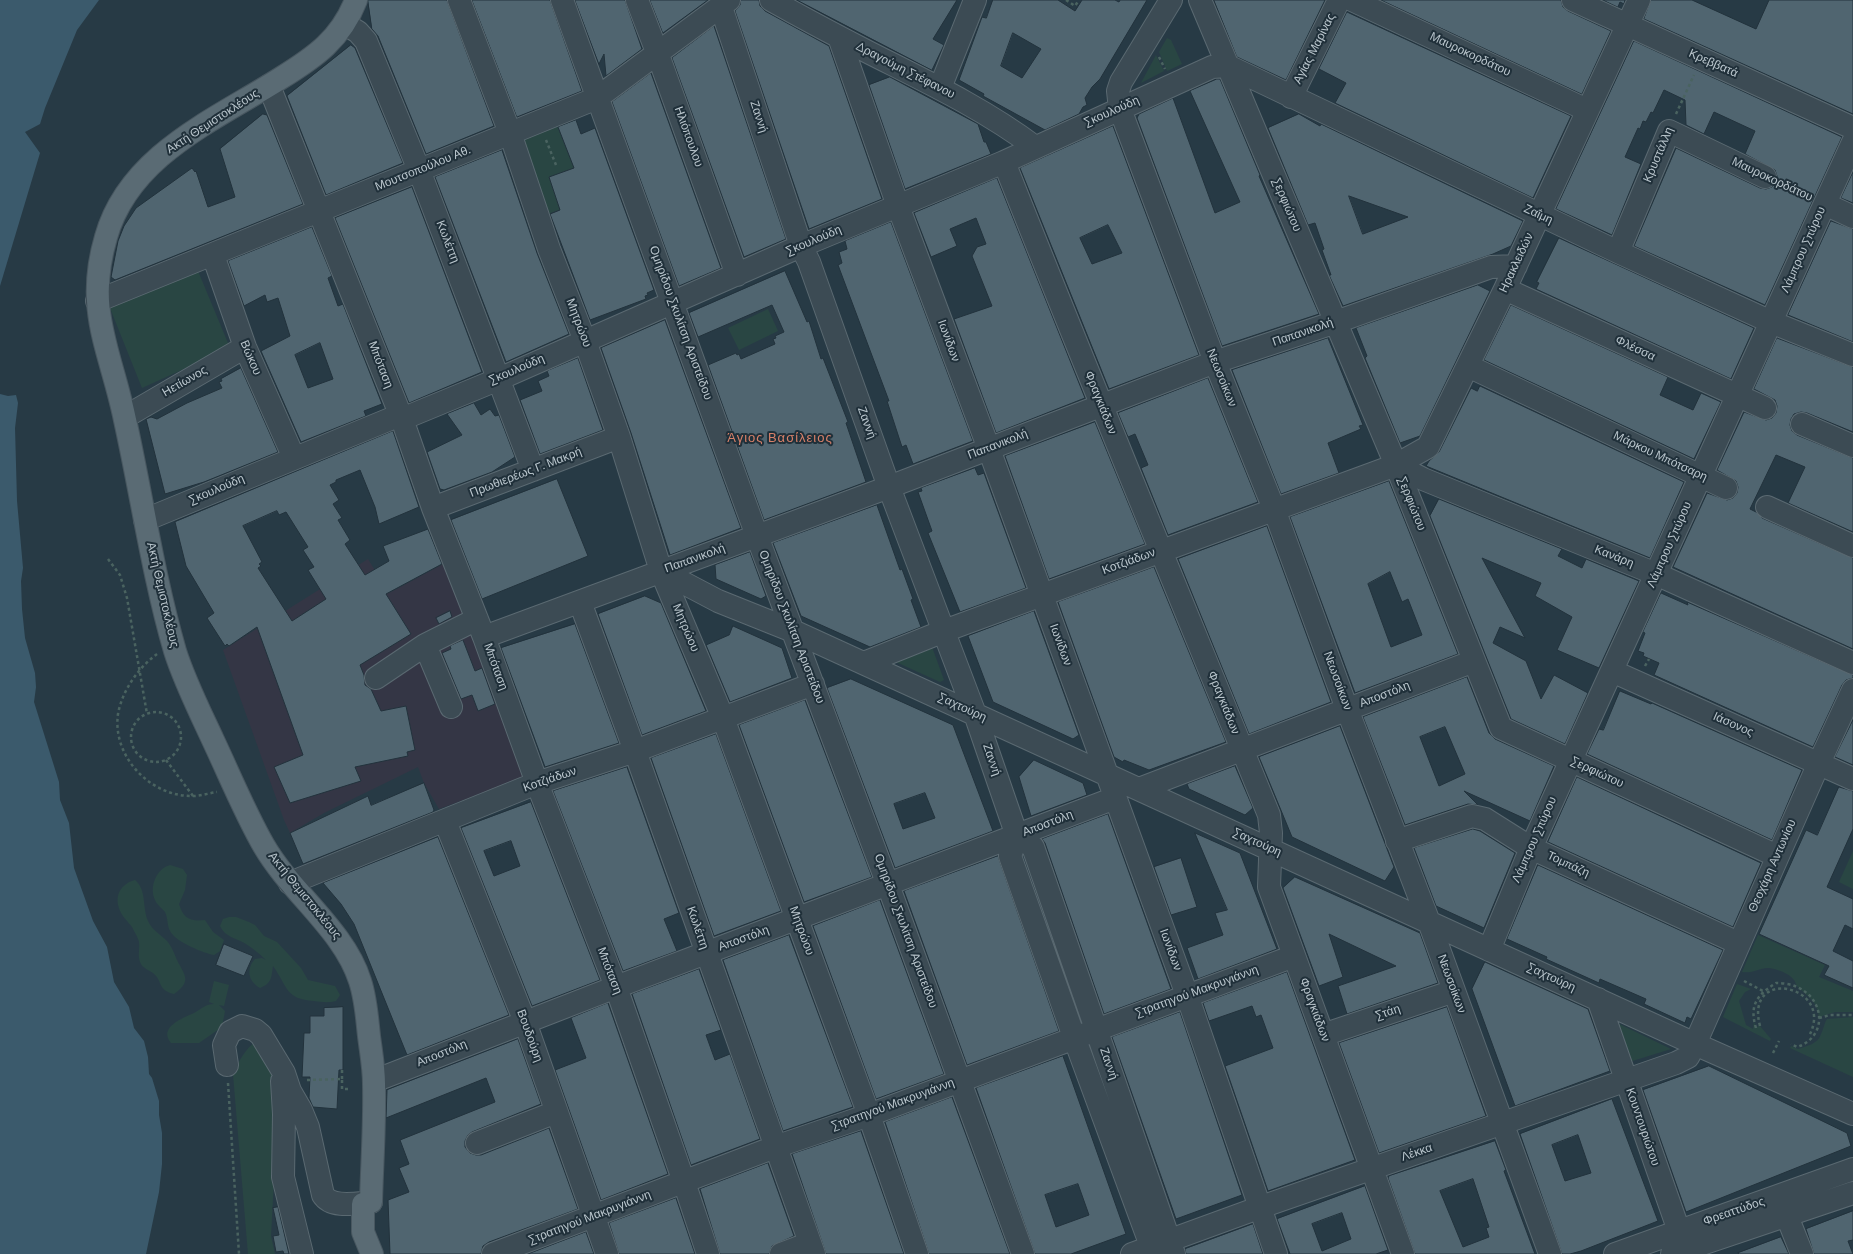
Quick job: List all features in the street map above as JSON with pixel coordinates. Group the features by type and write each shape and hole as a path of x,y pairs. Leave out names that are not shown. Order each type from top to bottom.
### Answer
{"main road":[{"name":"Ακτή Θεμιστοκλέους","path":"356,0 345,24 334,39 320,52 269,86 178,142 151,164 122,200 106,234 97,278 97,301 102,335 125,417 145,520 176,656 207,726 264,846 290,883 336,936 354,966 365,1002 374,1081 371,1202 363,1204 363,1232 372,1254"}],"street":[{"name":"Μητρώου","path":"459,0 510,133 549,248 585,341 619,437 661,572 723,718 869,1115 917,1254"},
{"name":"Ομηρίδου Σκυλίτση Αριστείδου","path":"562,0 757,536 888,885 1023,1254"},
{"name":"Ηλιόπουλου","path":"637,0 737,275"},
{"name":"Δραγούμη Στέφανου","path":"771,0 839,37 940,88 1010,128 1035,147"},
{"path":"940,88 975,0"},
{"name":"Νεωσοίκων","path":"1171,0 1121,82 1118,91 1120,109 1215,362 1274,509 1347,709 1429,922 1550,1254"},
{"name":"Σερφιώτου","path":"1200,0 1396,465 1501,728 1777,856"},
{"name":"Αγίας Μαρίνας","path":"1291,97 1339,0"},
{"name":"Μαυροκορδάτου","path":"1352,0 1588,110"},
{"name":"Κρεββατά","path":"1573,0 1853,128"},
{"name":"Ηρακλειδών","path":"1396,465 1428,447 1516,266 1639,0"},
{"name":"Μουτσοπούλου Αθ.","path":"97,301 598,98 657,52 725,3"},
{"name":"Ζαννή","path":"725,3 801,246 809,262 889,487 975,714 1017,836 1033,847 1096,1030 1156,1250"},
{"name":"Κωλέττη","path":"345,24 358,32 366,41 419,170 533,470"},
{"name":"Ιωνίδων","path":"839,37 898,206 1187,995 1276,1254"},
{"name":"Σκουλούδη","path":"145,520 294,458 499,378 801,246 1004,162 1212,67 1228,66"},
{"name":"Ζαΐμη","path":"1228,66 1539,216 1771,322 1853,355"},
{"name":"Μπόταση","path":"269,86 401,417 433,508 481,628 536,784 616,987 708,1254"},
{"name":"Μαυροκορδάτου","path":"1669,131 1765,177"},
{"name":"Κρυστάλλη","path":"1618,252 1669,131"},
{"name":"Λάμπρου Σπύρου","path":"1489,950 1531,848 1853,142"},
{"name":"Φραγκιάδων","path":"1004,162 1101,406 1162,550 1269,815 1271,849 1269,887 1403,1254"},
{"name":"Μαυροκορδάτου","path":"1824,204 1853,217"},
{"name":"Βώκου","path":"213,255 245,347 294,458"},
{"name":"Παπανικολή","path":"376,678 425,645 481,628 580,602 889,487 1215,362 1336,322 1491,267 1516,266"},
{"name":"Φλέσσα","path":"1505,289 1765,408"},
{"name":"Ηετίωνος","path":"125,417 245,347"},
{"name":"Μάρκου Μπότσαρη","path":"1468,366 1726,488"},
{"path":"1802,424 1853,446"},
{"name":"Πρωθιερέως Γ. Μακρή","path":"433,508 619,437"},
{"name":"Κοτζιάδων","path":"864,663 1041,594 1396,465"},
{"name":"Κανάρη","path":"1396,465 1423,479 1656,574 1853,663"},
{"path":"1767,506 1853,546"},
{"name":"Σαχτούρη","path":"661,572 718,601 864,663 1695,1044 1853,1114"},
{"name":"Κωλέττη","path":"580,602 812,1248"},
{"path":"425,645 451,707"},
{"name":"Αποστόλη","path":"1139,789 1474,661"},
{"name":"Ιάσονος","path":"1612,671 1853,779"},
{"name":"Κοτζιάδων","path":"290,883 536,784 635,752 813,684"},
{"name":"Θεοχάρη Αντωνίου","path":"1695,1044 1818,763 1853,690"},
{"name":"Αποστόλη","path":"374,1081 616,987 1115,798"},
{"name":"Τομπάζη","path":"1398,841 1472,816 1485,819 1531,848 1738,943"},
{"name":"Βουδούρη","path":"444,821 525,1022 556,1112 595,1216 607,1254"},
{"name":"Ζαννή","path":"1017,836 1010,856 1074,1037 1156,1250"},
{"name":"Στρατηγού Μακρυγιάννη","path":"493,1254 775,1147 869,1115 1074,1037 1294,956"},
{"name":"Στάη","path":"1323,1035 1454,991"},
{"name":"Κουντουριώτου","path":"1598,999 1681,1247"},
{"path":"227,1065 224,1045 226,1038 235,1028 249,1027 261,1034 286,1078 290,1091 308,1127 320,1186 326,1200 338,1203 371,1202"},
{"name":"Λέκκα","path":"1156,1250 1261,1207 1684,1060 1688,1057 1695,1044"},
{"path":"286,1078 282,1081 284,1114 283,1177 302,1254"},
{"path":"477,1143 556,1112"},
{"name":"Φρεαττύδος","path":"1615,1254 1681,1247 1783,1206 1853,1169"},
{"name":"Φρεαττύδος","path":"1783,1206 1853,1193"},
{"path":"1783,1206 1802,1254"},
{"path":"781,1254 812,1248"}],"path":[{"path":"1066,0 1075,6 1079,0"},
{"path":"1149,35 1172,85"},
{"name":"Κρυστάλλη","path":"1669,131 1701,58"},
{"path":"544,135 556,165"},
{"name":"Μαυροκορδάτου","path":"1765,177 1824,204"},
{"path":"108,559 116,568 125,588 147,714"},
{"path":"162,650 151,658 125,691 118,715 120,740 124,751 130,763 146,781 168,793 193,796 222,791"},
{"path":"1645,668 1649,659"},
{"path":"155,712 169,716 179,727 181,735 177,750 166,760 158,762 150,761 143,758 133,746 132,731 135,724 147,714 155,712"},
{"path":"166,760 193,796"},
{"path":"1739,978 1763,990"},
{"path":"1756,1028 1753,1018 1754,1008 1757,998 1763,990 1776,983 1798,987 1814,1000 1820,1018 1818,1029 1813,1038 1806,1044 1798,1047 1791,1044"},
{"path":"1760,1026 1758,1009 1760,1000 1773,989 1790,988 1804,997 1814,1010 1815,1019 1810,1034"},
{"path":"1820,1018 1830,1015 1853,1015"},
{"path":"1773,1053 1779,1042"},
{"path":"227,1065 239,1254"},
{"path":"342,1070 342,1088 351,1088"},
{"path":"307,1083 307,1079 342,1080"}],"shaded area":[{"path":"0,0 99,0 77,30 45,108 40,124 25,132 40,153 0,286"},
{"path":"0,394 8,396 16,395 18,403 15,428 17,501 23,568 21,581 22,609 25,638 35,673 36,687 34,702 59,782 60,800 69,823 74,868 93,921 107,947 114,982 129,1007 134,1028 144,1041 148,1057 149,1074 152,1078 159,1101 159,1115 162,1133 162,1164 159,1192 146,1254 0,1254"},
{"path":"368,559 389,593 445,563 498,704 523,778 439,809 424,783 418,767 324,813 290,833 223,650"}],"green space":[{"path":"1167,38 1171,40 1182,64 1167,71 1159,52"},
{"path":"1156,55 1164,71 1141,83"},
{"path":"556,123 583,190 572,205 548,214 518,138"},
{"path":"198,271 230,348 142,388 110,308"},
{"path":"768,309 778,331 739,350 728,328"},
{"path":"932,647 944,680 940,682 896,662"},
{"path":"1853,851 1853,889 1839,882"},
{"path":"170,865 183,869 187,875 185,890 179,904 185,916 191,920 205,920 213,932 224,940 220,951 214,955 186,944 176,938 169,930 165,912 158,905 153,895 153,884 161,870"},
{"path":"135,880 139,884 143,894 148,921 169,943 184,974 185,982 174,994 165,990 156,976 141,964 139,959 138,938 132,927 124,918 118,905 118,894 124,886"},
{"path":"236,917 255,925 264,936 277,942 301,968 308,980 335,986 340,995 336,1001 322,1002 297,998 288,991 273,966 269,982 260,988 256,985 250,975 250,967 255,959 262,958 266,960 259,953 222,930 220,926 223,919"},
{"path":"1758,935 1825,965 1819,977 1853,991 1853,1012 1835,1012 1819,1017 1817,1008 1812,1001 1786,973 1769,968 1742,972"},
{"path":"214,981 229,985 224,1006 219,1005 225,1011 222,1027 199,1043 171,1043 168,1037 168,1032 178,1020 206,1006 214,1004 209,1002"},
{"path":"1737,984 1751,989 1745,992 1739,1001 1746,1025 1753,1029 1754,1022 1756,1027 1760,1026 1771,1039 1770,1041 1723,1017"},
{"path":"1853,1017 1853,1077 1790,1048 1791,1046 1798,1049 1815,1042 1820,1037 1827,1019"},
{"path":"1611,1020 1671,1049 1626,1063"},
{"path":"256,1042 279,1084 271,1236 275,1254 248,1254 233,1074 246,1051"}],"building":[{"path":"368,0 447,0 494,126 426,154 378,36 372,29"},
{"path":"472,0 550,0 582,91 517,117"},
{"path":"575,0 625,0 642,49 606,76 604,54 599,64"},
{"path":"650,0 708,0 663,33"},
{"path":"741,0 759,0 760,6 765,11 829,46 882,199 809,229 735,11 740,5"},
{"path":"797,0 957,0 933,39 944,45 932,70"},
{"path":"993,0 1058,0 1075,11 1082,0 1115,0 1119,2 1120,0 1147,0 1100,79 1092,87 1085,98 1087,105 1083,107 1079,114 1045,130 983,96 984,94 959,80 982,17 986,18","holes":["1013,33 1041,49 1022,78 1001,66"]},
{"path":"1214,0 1325,0 1286,80 1237,57"},
{"path":"1381,0 1561,0 1563,7 1568,11 1611,31 1582,94"},
{"path":"1603,0 1625,0 1624,4 1620,2 1618,7"},
{"path":"1651,0 1692,0 1756,29 1769,0 1853,0 1853,114 1644,19"},
{"path":"1347,12 1571,116 1533,198 1335,103 1346,83 1319,69"},
{"path":"714,26 786,239 744,257 672,58"},
{"path":"1634,41 1842,137 1765,305 1634,246 1676,148 1760,188 1766,189 1772,187 1776,183 1777,176 1775,170 1745,154 1755,131 1714,112 1704,134 1686,125 1685,100 1664,90 1653,113 1651,112 1646,122 1643,121 1640,129 1638,128 1625,157 1641,164 1612,235 1556,209"},
{"path":"351,45 355,48 403,163 326,195 287,96"},
{"path":"651,73 721,268 679,286 612,102"},
{"path":"890,77 978,124 984,142 986,142 991,154 905,189 869,85"},
{"path":"1220,79 1260,175 1259,176 1319,314 1222,346 1137,118 1139,114 1173,98 1215,213 1240,202 1190,91"},
{"path":"263,114 267,115 303,204 115,280 111,277 118,241 124,226 136,208 192,168 195,172 196,171 208,207 235,197 220,149"},
{"path":"1299,114 1320,126 1321,124 1523,221 1511,246 1493,254 1343,306 1329,275 1331,275 1322,250 1324,249 1315,223 1308,225 1268,128","holes":["1349,196 1408,217 1363,234"]},
{"path":"576,120 581,134 595,128 654,290 647,293 648,295 645,296 646,299 590,320 550,214 560,210 549,177 574,168 558,127"},
{"path":"1113,126 1199,355 1109,389 1020,168","holes":["1108,225 1122,253 1092,264 1080,238"]},
{"path":"502,150 537,253 569,334 506,362 435,177"},
{"path":"1853,172 1853,203 1841,198"},
{"path":"997,178 1085,398 996,433 954,319 992,306 972,256 977,247 986,244 976,218 950,229 957,246 931,257 914,213"},
{"path":"412,187 482,372 409,403 335,218"},
{"path":"1831,221 1853,229 1853,342 1788,315"},
{"path":"891,222 973,441 913,464 906,445 902,447 887,401 889,401 838,265 842,263 839,252 847,249 845,241"},
{"path":"312,227 332,276 328,278 338,306 343,304 382,404 364,411 366,416 301,442 261,351 290,336 278,298 267,302 265,295 244,306 228,261","holes":["320,343 333,379 308,388 295,355"]},
{"path":"1559,238 1754,328 1731,379 1536,289 1539,283 1537,282"},
{"path":"785,271 807,322 809,321 821,359 823,358 848,422 846,423 866,482 764,520 708,365 736,353 737,355 739,354 741,359 775,344 773,339 776,338 775,336 784,332 772,305 698,337 689,313"},
{"path":"1478,285 1490,291 1420,436 1400,443 1365,358 1367,356 1356,328"},
{"path":"1511,305 1668,377 1660,395 1693,410 1701,393 1721,402 1694,459 1484,360"},
{"path":"665,320 741,528 670,555 631,433 601,348"},
{"path":"1328,338 1363,425 1359,426 1361,429 1328,443 1339,473 1281,494 1232,370"},
{"path":"1777,338 1853,367 1853,432 1807,413 1801,412 1794,414 1790,425 1792,431 1797,435 1853,458 1853,532 1788,503 1805,467 1776,455 1750,509 1762,518 1853,558 1853,649 1673,567 1707,493 1727,500 1733,498 1737,493 1738,487 1736,481 1717,470 1744,412 1766,420 1772,418 1776,413 1777,406 1775,400 1754,389"},
{"path":"578,358 603,430 540,454 520,400 542,391 538,381 549,376 547,371"},
{"path":"241,368 278,452 204,482 165,494 146,419 151,417 157,419 187,403 222,388 219,382 222,381 221,379"},
{"path":"1208,378 1258,502 1168,535 1141,468 1148,465 1135,434 1128,437 1118,413"},
{"path":"1480,386 1684,482 1650,558 1426,466 1429,461 1439,452 1471,388 1477,391"},
{"path":"474,403 481,415 490,409 495,416 499,415 515,457 492,472 444,490 440,489 427,452 462,435 447,414"},
{"path":"1095,422 1145,544 1049,579 1005,456"},
{"path":"393,431 419,507 379,524 375,507 360,470 336,480 336,482 330,485 339,500 333,504 342,518 338,520 350,540 345,544 365,575 389,561 383,546 428,529 442,564 386,594 411,634 360,665 364,675 365,685 371,689 381,711 406,706 415,750 407,752 408,756 355,767 361,781 290,803 274,767 303,755 257,627 229,646 227,644 225,646 207,618 214,613 186,566 175,522","holes":["277,511 279,515 286,512 308,547 303,550 314,567 308,570 326,599 292,621 258,568 261,566 259,564 262,562 243,526"]},
{"path":"975,468 978,475 984,473 1026,588 960,612 928,533 932,531 918,492 922,491 921,488"},
{"path":"557,479 588,556 482,599 451,520"},
{"path":"1389,481 1458,654 1355,693 1290,517","holes":["1390,572 1402,602 1408,599 1422,635 1391,647 1368,584"]},
{"path":"1439,499 1562,549 1558,556 1582,568 1586,559 1639,581 1599,668 1557,650 1572,617 1535,596 1541,583 1482,558 1525,638 1500,627 1493,643 1526,661 1541,699 1554,675 1588,693 1565,744 1511,719 1430,516"},
{"path":"877,505 900,570 902,569 913,599 911,600 921,627 870,647 801,616 773,543"},
{"path":"1267,526 1331,702 1249,734 1178,559"},
{"path":"750,552 766,596 761,599 716,579 715,565"},
{"path":"1154,567 1226,742 1149,770 1124,760 1123,762 1114,757 1058,602"},
{"path":"1661,593 1688,605 1687,602 1853,675 1853,678 1846,680 1842,685 1813,747 1654,675 1659,663 1643,656 1644,653 1638,651 1645,633 1643,632"},
{"path":"645,596 661,603 706,711 642,735 598,614"},
{"path":"450,611 452,617 439,624 436,618"},
{"path":"1034,611 1079,735 1073,739 993,702 968,636"},
{"path":"575,624 619,743 545,767 501,648"},
{"path":"733,626 782,648 792,678 730,702 706,645 729,635"},
{"path":"463,640 475,671 482,668 495,704 478,711 472,695 461,699 442,653 451,649 450,646"},
{"path":"1467,677 1489,733 1495,739 1554,766 1530,821 1464,791 1478,805 1468,804 1405,825 1363,717","holes":["1445,727 1465,774 1439,786 1420,737"]},
{"path":"851,679 953,725 993,831 895,868 827,688","holes":["925,793 935,818 903,829 894,804"]},
{"path":"1620,691 1651,704 1652,703 1802,770 1772,840 1587,754 1599,729 1603,730"},
{"path":"805,700 872,877 804,902 739,725"},
{"path":"1853,720 1853,765 1835,757"},
{"path":"1340,726 1394,867 1385,881 1292,837 1259,757"},
{"path":"716,734 781,911 714,936 651,758"},
{"path":"1034,760 1083,783 1087,795 1031,816 1019,777"},
{"path":"1235,766 1253,808 1245,815 1189,789 1187,784"},
{"path":"627,767 679,913 664,919 677,951 623,971 553,791"},
{"path":"1577,777 1761,863 1733,927 1548,842"},
{"path":"424,783 434,810 433,812 303,864 290,833 368,796 371,805"},
{"path":"1839,787 1853,791 1853,829 1827,887 1853,899 1853,929 1845,925 1833,951 1853,961 1853,988 1824,975 1829,966 1759,934 1806,830 1817,835"},
{"path":"531,802 600,980 532,1006 461,828","holes":["511,841 520,866 494,876 484,851"]},
{"path":"1108,814 1171,989 1104,1014 1045,843 1042,839"},
{"path":"1473,829 1480,831 1515,853 1484,928 1436,906 1414,848"},
{"path":"1195,833 1240,853 1277,949 1198,979 1187,948 1223,935 1215,913 1227,910"},
{"path":"438,837 509,1015 407,1055 354,924 341,904 323,883"},
{"path":"998,856 1059,1031 967,1065 904,891"},
{"path":"1181,858 1197,907 1171,915 1154,867"},
{"path":"1538,865 1723,950 1691,1019 1687,1017 1685,1023 1644,1004 1646,999 1600,979 1599,983 1546,959 1547,957 1507,939"},
{"path":"1295,877 1420,933 1438,983 1347,1014 1338,986 1396,966 1329,934 1343,977 1319,986 1283,888"},
{"path":"880,900 944,1074 876,1099 813,926"},
{"path":"789,935 853,1107 783,1131 723,960"},
{"path":"224,944 253,956 244,976 216,965"},
{"path":"1485,962 1588,1009 1610,1071 1515,1106 1472,989"},
{"path":"699,969 721,1030 706,1035 715,1060 730,1054 760,1139 691,1165 632,994"},
{"path":"1287,972 1355,1160 1268,1191 1225,1066 1273,1048 1261,1015 1256,1017 1252,1006 1209,1021 1203,1003"},
{"path":"608,1003 668,1174 601,1200 555,1070 586,1058 571,1018"},
{"path":"343,1007 343,1070 339,1070 337,1109 313,1107 309,1098 310,1077 302,1077 304,1033 310,1033 310,1016 324,1016 324,1008"},
{"path":"1447,1007 1486,1116 1379,1153 1339,1043"},
{"path":"1180,1012 1242,1195 1176,1219 1112,1037"},
{"path":"518,1039 541,1104 472,1132 468,1135 465,1141 465,1147 470,1153 481,1155 549,1128 578,1209 489,1242 483,1246 481,1254 390,1254 388,1200 409,1192 399,1168 409,1164 400,1140 495,1102 486,1078 386,1118 387,1090"},
{"path":"1063,1056 1126,1234 1071,1254 1035,1254 976,1088","holes":["1078,1184 1089,1215 1056,1227 1045,1195"]},
{"path":"1709,1066 1847,1133 1851,1146 1686,1212 1643,1090"},
{"path":"952,1097 1010,1254 929,1254 885,1122"},
{"path":"1612,1099 1658,1221 1581,1251 1570,1254 1562,1254 1520,1134","holes":["1578,1135 1591,1173 1565,1181 1552,1145"]},
{"path":"861,1131 904,1254 826,1254 792,1154"},
{"path":"1495,1141 1506,1170 1504,1171 1535,1254 1415,1254 1388,1178 1389,1176","holes":["1473,1179 1489,1227 1486,1228 1489,1237 1463,1247 1440,1191"]},
{"path":"768,1163 794,1236 772,1246 769,1254 720,1254 700,1189"},
{"path":"1365,1186 1388,1250 1376,1254 1290,1254 1277,1219","holes":["1342,1213 1351,1239 1322,1251 1312,1224"]},
{"path":"676,1198 695,1254 619,1254 609,1223"},
{"path":"278,1207 289,1254 284,1254 283,1251 276,1252 273,1236 279,1235 273,1208"},
{"path":"1853,1211 1853,1240 1848,1241 1853,1254 1814,1254 1806,1229"},
{"path":"1253,1224 1263,1254 1186,1254 1185,1249"},
{"path":"586,1232 594,1254 528,1254"},
{"path":"1781,1237 1789,1254 1738,1253"}],"district":[{"name":"Άγιος Βασίλειος","path":"780,439"}]}
